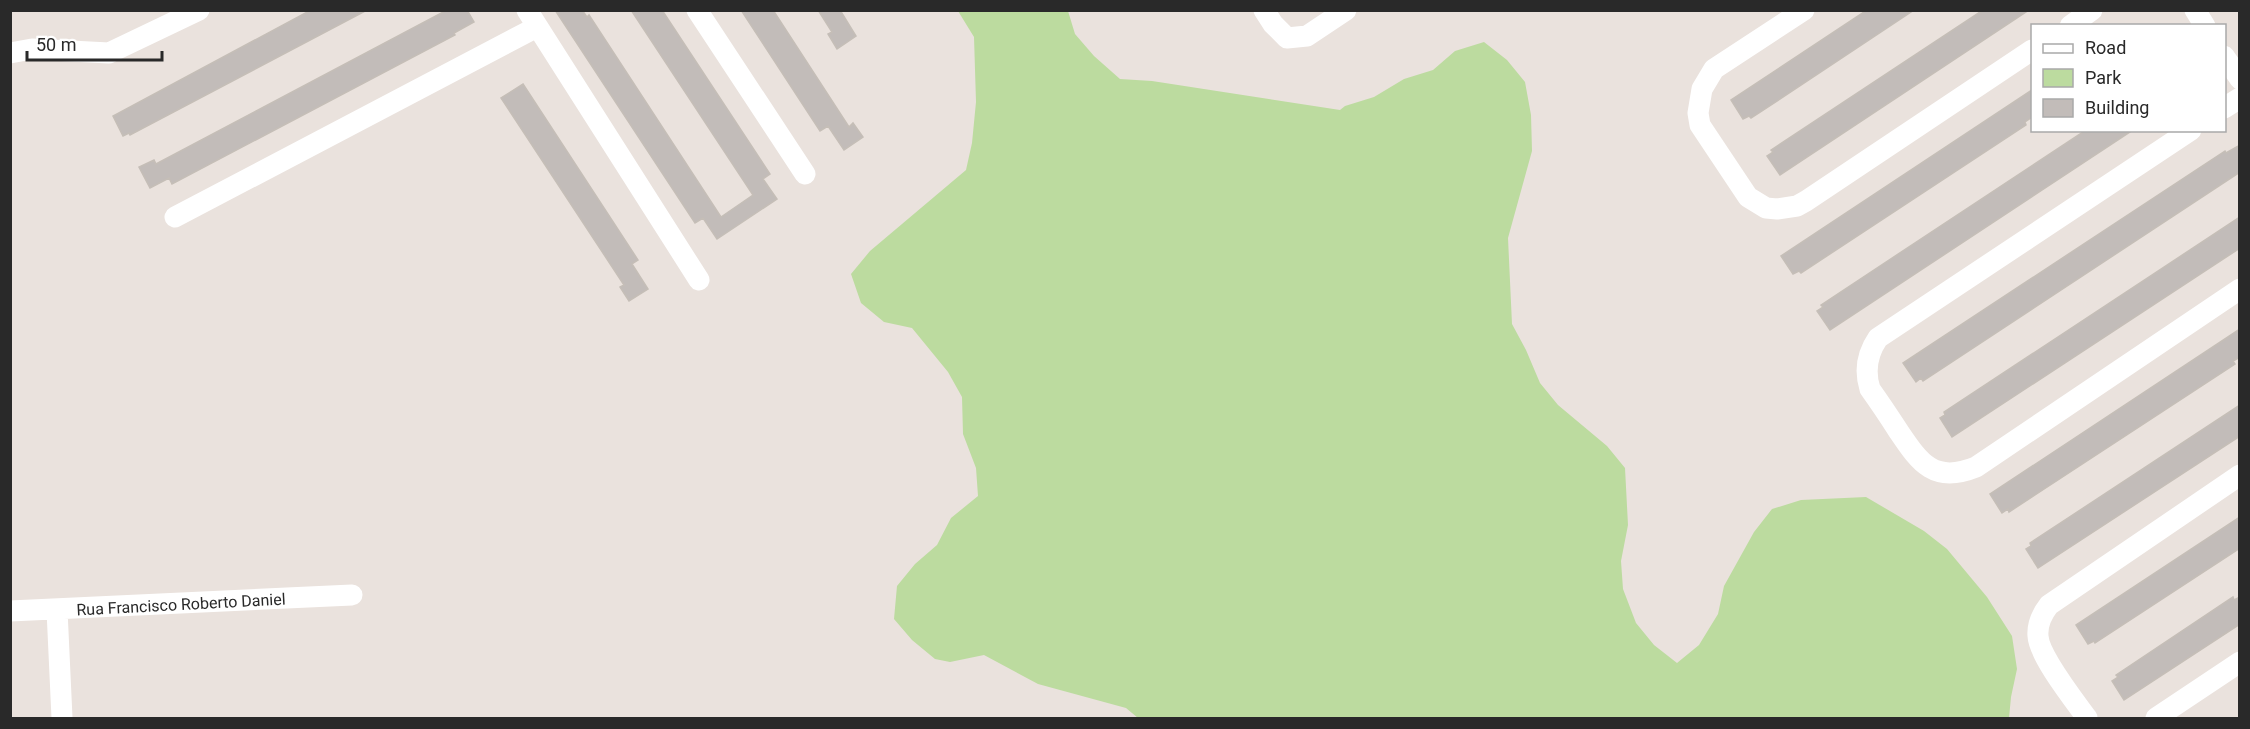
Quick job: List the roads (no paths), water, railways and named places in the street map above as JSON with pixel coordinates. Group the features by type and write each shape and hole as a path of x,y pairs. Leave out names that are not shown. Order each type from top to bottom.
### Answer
{"street":[{"path":"10,53 32,49 109,53 171,17 199,10"},
{"path":"697,10 805,174"},
{"path":"1264,10 1273,24 1287,38 1307,36 1346,10"},
{"path":"1804,10 1714,69 1702,89 1699,100 1700,125 1748,197 1766,208 1787,209 1806,201 2031,51"},
{"path":"2073,24 2092,10"},
{"path":"2195,10 2204,24"},
{"path":"175,217 532,19 699,280"},
{"path":"2226,59 2240,79"},
{"path":"2226,107 2240,98"},
{"path":"2188,132 1878,338 1867,361 1867,379 1870,389 1920,461 1938,471 1949,473 1967,471 2240,289"},
{"path":"2086,718 2039,644 2038,627 2044,612 2049,605 2240,475"},
{"name":"Rua Francisco Roberto Daniel","path":"10,611 352,595"},
{"path":"57,610 62,718"},
{"path":"2156,718 2240,662"}]}
